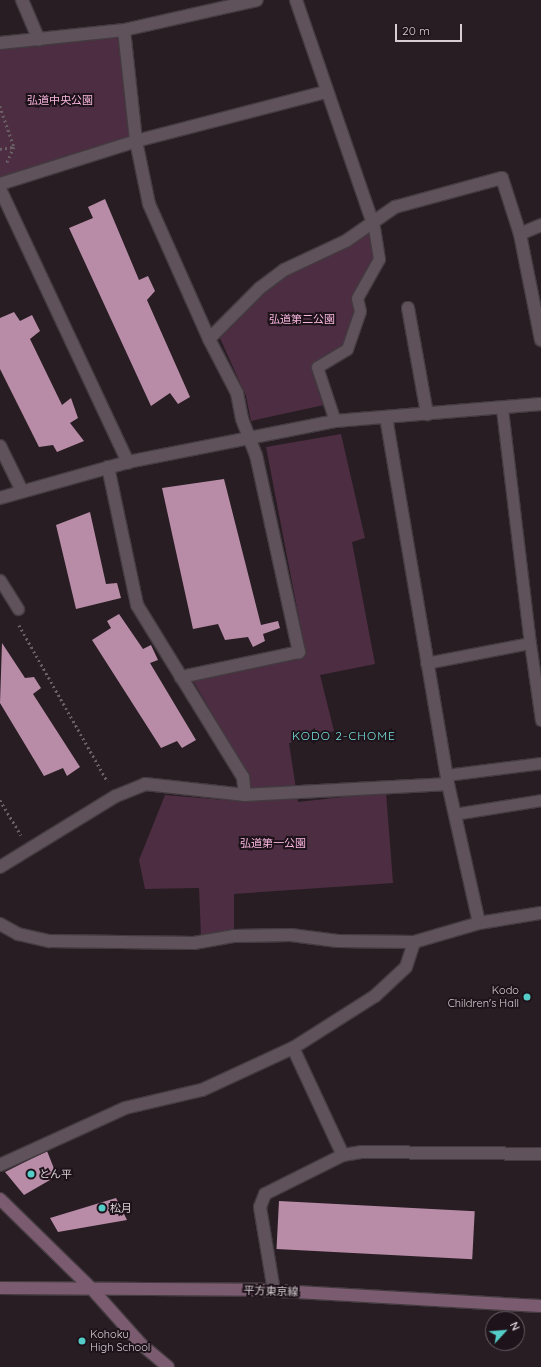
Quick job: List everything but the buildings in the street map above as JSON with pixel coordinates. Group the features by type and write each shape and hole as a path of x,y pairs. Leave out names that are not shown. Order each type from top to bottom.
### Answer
{"main road":[{"path":"0,1199 91,1288 142,1345 168,1367"},
{"name":"平方東京線","path":"0,1288 274,1291 541,1306"}],"street":[{"path":"22,0 39,40"},
{"path":"0,43 124,30 257,0"},
{"path":"296,0 326,92 373,223"},
{"path":"124,30 136,141 150,204 208,339 237,393 249,438 256,455 299,652 181,677"},
{"path":"0,184 136,141 326,92"},
{"path":"208,339 260,288 284,270 373,223 395,207 502,178 520,234 541,340"},
{"path":"0,189 128,462"},
{"path":"520,234 541,225"},
{"path":"408,308 427,414"},
{"path":"0,498 128,462 335,421 502,409 541,404"},
{"path":"386,417 426,664 447,780 478,923"},
{"path":"0,446 22,491"},
{"path":"108,467 137,605 243,777 246,795"},
{"path":"0,867 116,796 145,784 246,795 447,780"},
{"path":"0,924 18,934 49,941 194,943 234,936 291,935 338,941 414,942 478,923 541,913"},
{"path":"0,1165 125,1108 202,1090 293,1048 375,996 406,967 414,942"},
{"path":"293,1048 343,1155"},
{"path":"274,1291 260,1207 265,1194 343,1155 360,1152 541,1154"}],"lane":[{"path":"335,421 317,367 347,349 360,311 357,298 378,259 373,223"},
{"path":"502,409 530,643 541,720"},
{"path":"0,580 18,609"},
{"path":"426,664 530,643"},
{"path":"447,780 541,763"},
{"path":"454,814 541,800"}],"path":[{"path":"0,106 14,147 6,167"},
{"path":"0,149 14,147"},
{"path":"18,609 19,630 116,796"},
{"path":"0,800 30,849"}],"green space":[{"name":"弘道中央公園","path":"119,36 131,138 0,184 0,47"},
{"name":"弘道第二公園","path":"369,229 375,258 343,347 314,366 324,405 251,421 246,396 219,336 272,283"},
{"name":"弘道第一公園","path":"341,434 365,538 352,542 375,664 320,675 334,731 289,743 298,802 386,792 393,883 234,894 234,930 201,937 199,888 145,889 139,860 165,795 249,802 247,773 192,679 306,655 266,447"}],"place":[{"name":"Kodo Children's Hall","path":"527,997"},
{"name":"とん平","path":"31,1174"},
{"name":"松月","path":"102,1208"},
{"name":"Kohoku High School","path":"82,1341"}],"district":[{"name":"KODO 2-CHOME","path":"344,736"}]}
